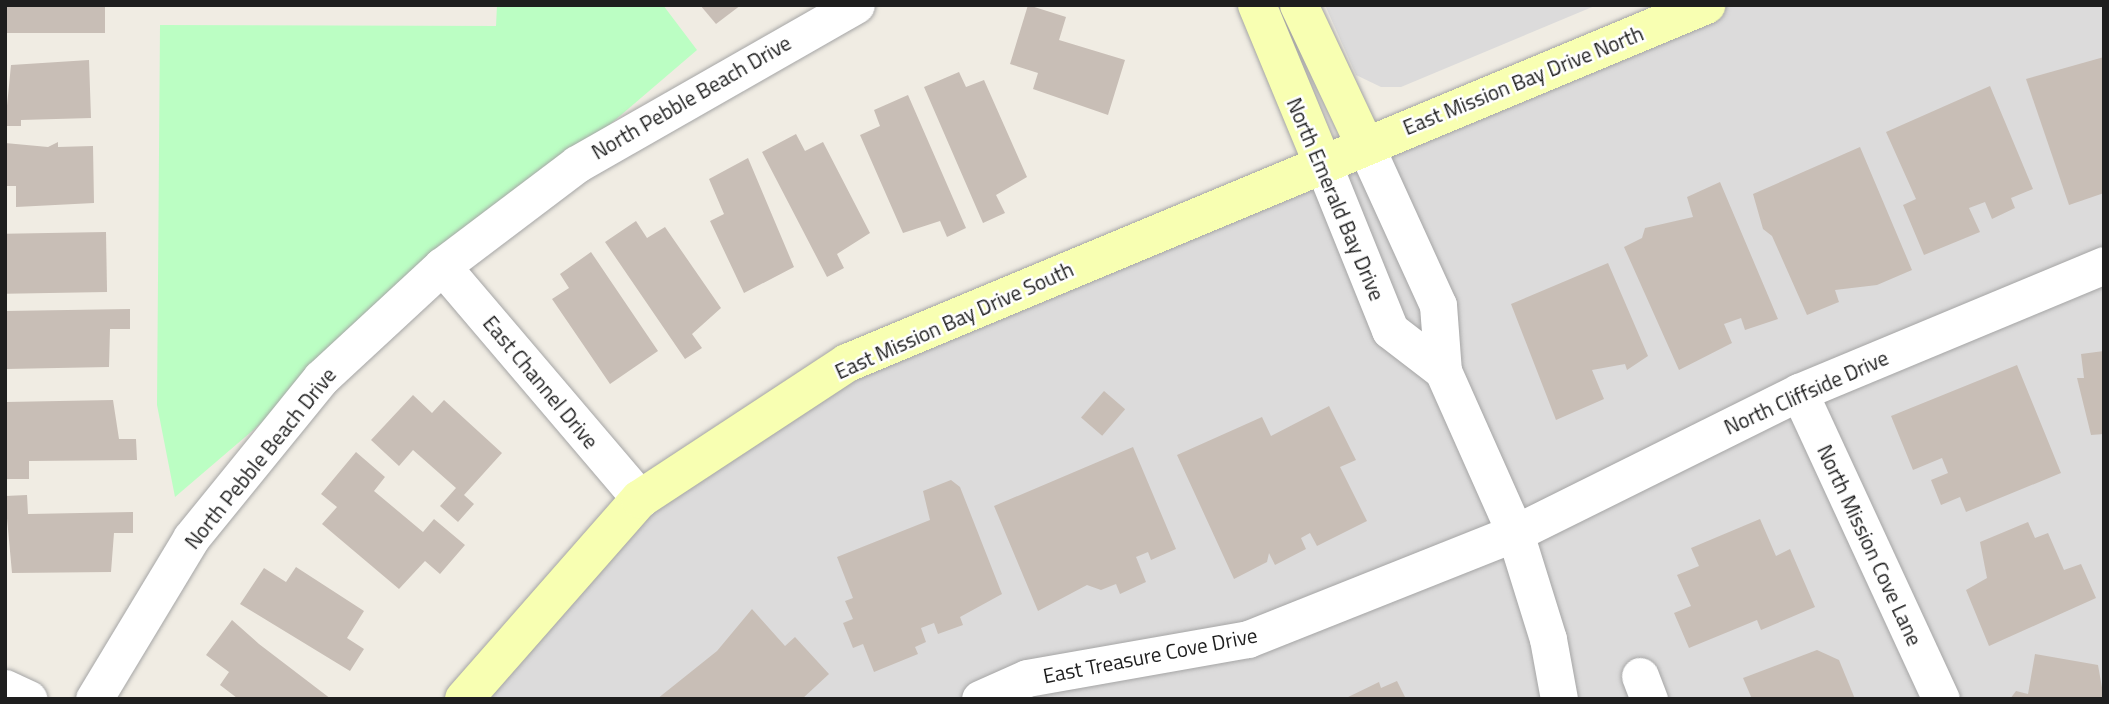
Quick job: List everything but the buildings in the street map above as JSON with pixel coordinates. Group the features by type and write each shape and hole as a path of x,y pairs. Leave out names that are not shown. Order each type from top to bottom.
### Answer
{"street":[{"name":"North Pebble Beach Drive","path":"94,699 191,538 321,378 442,266 577,164 856,5"},
{"name":"North Emerald Bay Drive","path":"1257,5 1343,154 1438,305 1443,371 1515,533 1548,639 1559,699"},
{"name":"North Emerald Bay Drive","path":"1299,5 1343,154 1390,330 1443,371"},
{"name":"East Mission Bay Drive North","path":"1343,154 1706,5"},
{"name":"East Mission Bay Drive South","path":"464,699 640,499 847,363 1343,154"},
{"name":"North Cliffside Drive","path":"1515,533 1799,392 2104,265"},
{"name":"East Channel Drive","path":"442,266 640,499"},
{"name":"North Mission Cove Lane","path":"1799,392 1941,699"},
{"name":"East Treasure Cove Drive","path":"980,699 1027,678 1248,639 1515,533"},
{"path":"5,688 29,699"}],"shaded area":[{"path":"1325,5 1597,5 1401,87 1381,87 1356,75"},
{"path":"1706,5 2104,5 2104,699 464,699 640,499 847,363"}],"green space":[{"path":"497,5 663,5 697,50 175,497 157,405 160,25 496,26"}]}
